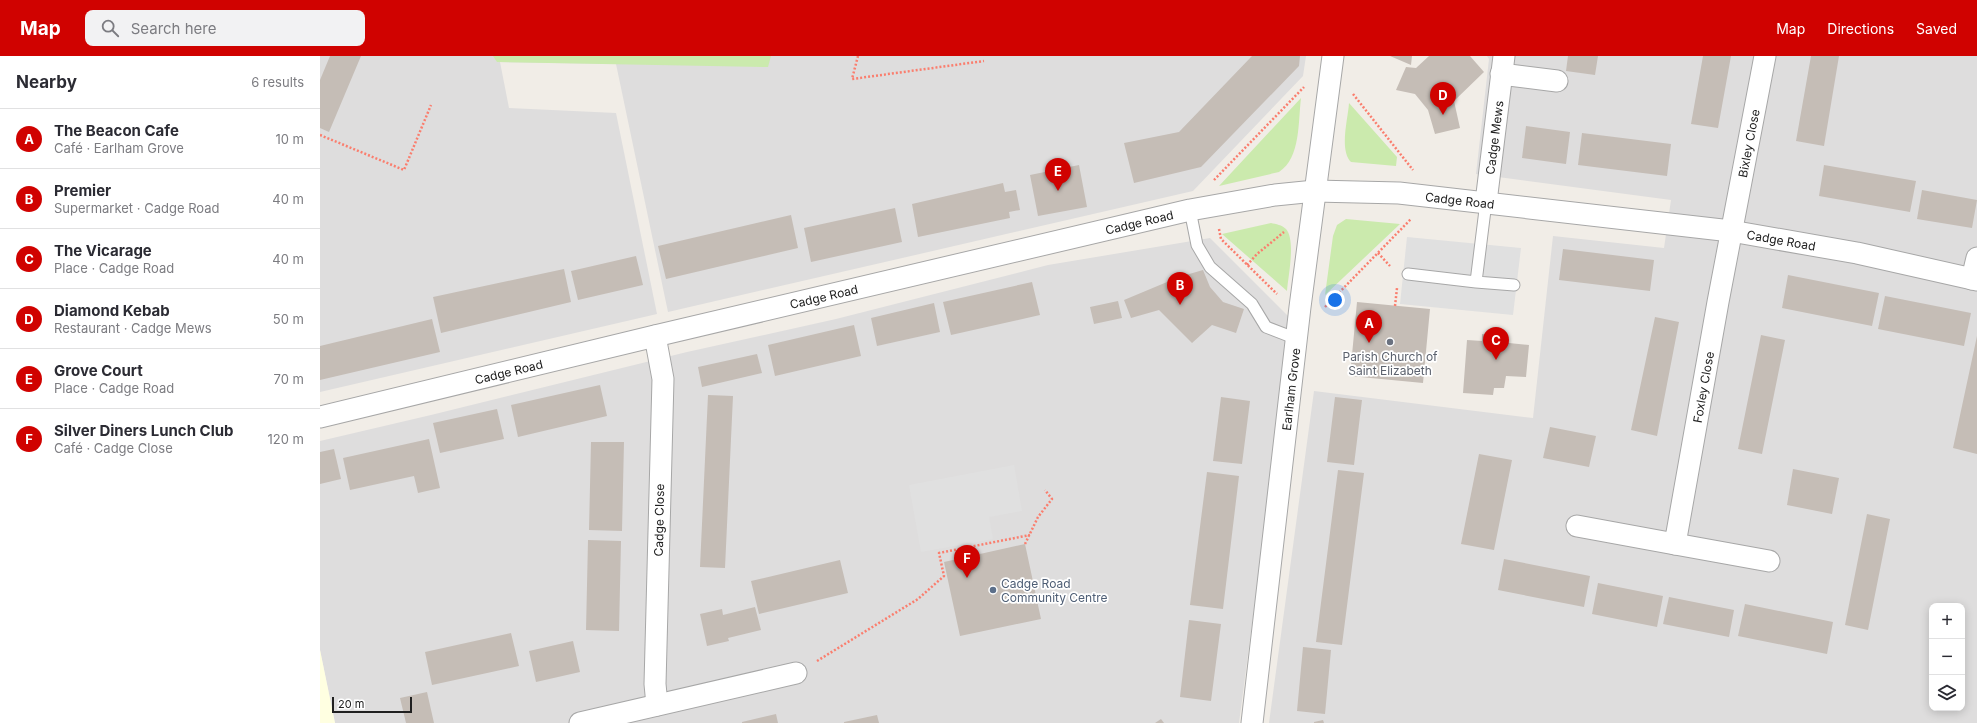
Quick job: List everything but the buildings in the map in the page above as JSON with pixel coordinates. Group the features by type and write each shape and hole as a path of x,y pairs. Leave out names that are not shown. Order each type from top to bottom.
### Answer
{"street":[{"name":"Earlham Grove","path":"1252,723 1297,339 1333,56"},
{"name":"Bixley Close","path":"1731,231 1765,56"},
{"name":"Cadge Mews","path":"1486,202 1502,65 1558,80"},
{"name":"Cadge Road","path":"320,417 655,336 1190,210 1276,195 1315,191 1399,193 1731,231 1857,253 1975,280 1977,258"},
{"name":"Foxley Close","path":"1675,544 1731,231"},
{"name":"Cadge Close","path":"655,336 663,380 655,684 657,705"},
{"path":"1577,526 1768,561"},
{"path":"580,723 796,673"}],"lane":[{"path":"1476,282 1486,202"},
{"path":"1190,210 1197,245 1210,267 1252,304 1266,327 1297,339"},
{"path":"1408,274 1514,285"}],"path":[{"path":"858,56 852,79 984,61"},
{"path":"1214,181 1309,82"},
{"path":"1351,92 1415,172"},
{"path":"320,135 404,170 431,105"},
{"path":"1320,308 1324,309 1413,217"},
{"path":"1218,225 1221,239 1279,295"},
{"path":"1248,265 1257,254 1287,230"},
{"path":"1025,544 1038,517 1052,499 1045,490"},
{"path":"796,673 918,600 944,576 939,553 1030,535"}],"shaded area":[{"path":"320,56 1306,56 1303,76 1193,191 668,312 616,64 500,62 509,108 616,113 657,314 320,392"},
{"path":"1487,56 1977,56 1977,723 1269,723 1314,391 1533,418 1553,236 1664,248 1671,200 1476,174 1489,59"},
{"path":"1407,237 1521,248 1513,315 1400,304"},
{"path":"1210,238 1292,320 1239,723 335,723 320,650 320,441 687,352 836,319 1048,265"},
{"path":"1014,465 1022,511 989,517 993,539 921,552 909,485"},
{"path":"320,650 335,723 320,723"}],"green space":[{"path":"493,56 771,56 768,67 497,62"},
{"path":"1301,98 1299,128 1295,148 1286,166 1279,172 1219,186"},
{"path":"1349,103 1397,157 1396,166 1351,162 1347,157 1345,150 1345,134"},
{"path":"1346,219 1400,224 1325,295 1333,236 1337,225"},
{"path":"1271,223 1286,229 1291,241 1287,291 1222,234"}],"place":[{"name":"Diamond Kebab","path":"1443,115"},
{"name":"Grove Court","path":"1058,191"},
{"name":"Premier","path":"1180,305"},
{"name":"Parish Church of Saint Elizabeth","path":"1390,342"},
{"name":"The Beacon Cafe","path":"1369,343"},
{"name":"The Vicarage","path":"1496,360"},
{"name":"Silver Diners Lunch Club","path":"967,578"},
{"name":"Cadge Road Community Centre","path":"993,590"}]}
